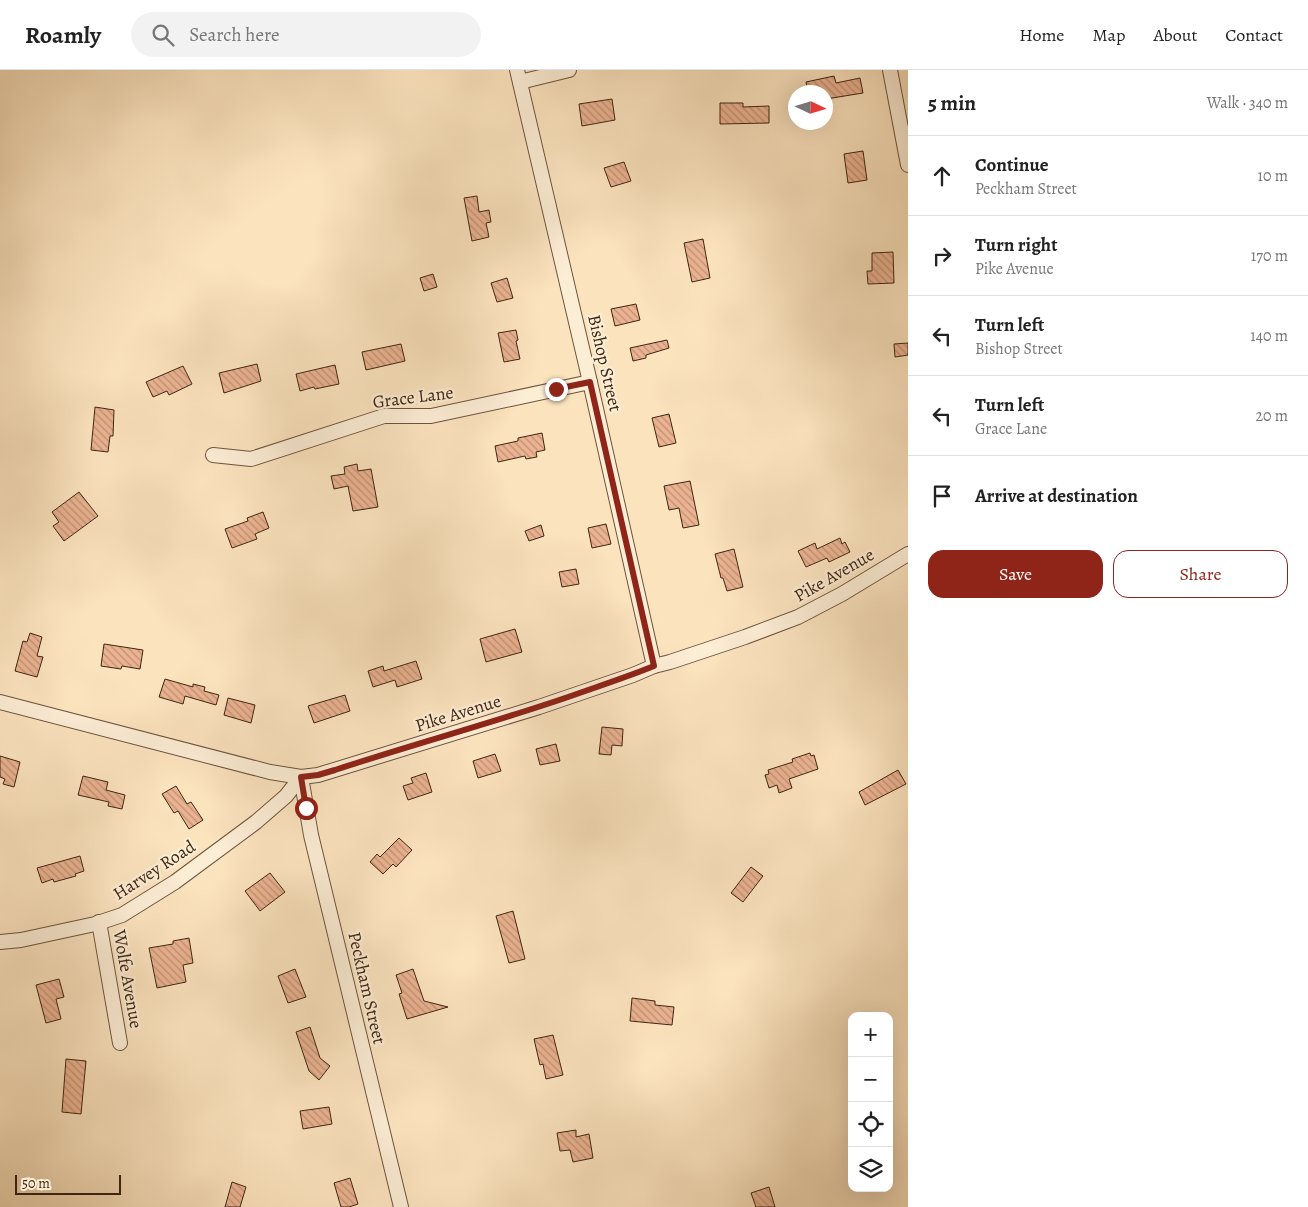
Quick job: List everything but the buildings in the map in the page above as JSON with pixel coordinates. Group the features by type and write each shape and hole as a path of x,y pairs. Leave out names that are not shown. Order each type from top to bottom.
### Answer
{"street":[{"path":"518,76 569,70"},
{"path":"890,70 908,165"},
{"name":"Bishop Street","path":"518,76 654,666"},
{"name":"Grace Lane","path":"213,455 251,459 384,416 432,416 590,382"},
{"name":"Pike Avenue","path":"0,702 270,772 301,777 318,775 451,735 745,637 798,617 842,594 908,554"},
{"name":"Harvey Road","path":"0,942 21,940 99,922 122,914 175,882 256,822 286,796 301,777"},
{"name":"Peckham Street","path":"301,777 311,835 400,1207"},
{"name":"Wolfe Avenue","path":"99,922 120,1043"}],"route":[{"path":"306,808 301,777 318,775 443,738 633,675 654,666 590,382 556,389"}]}
